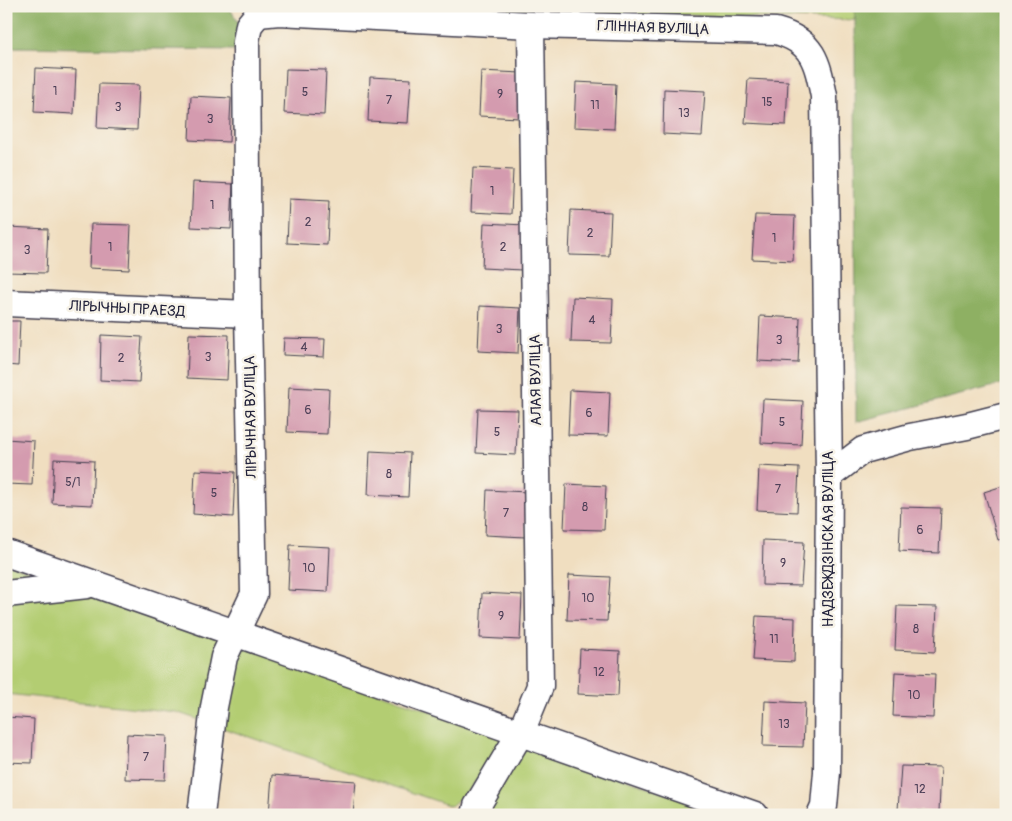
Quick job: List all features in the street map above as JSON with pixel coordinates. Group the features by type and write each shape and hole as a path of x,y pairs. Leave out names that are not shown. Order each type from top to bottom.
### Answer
{"street":[{"name":"ГЛІННАЯ ВУЛІЦА","path":"255,10 531,25 776,31 787,34 805,45"},
{"name":"ЛІРЫЧНАЯ ВУЛІЦА","path":"201,815 214,707 224,657 254,594 248,314 246,42 249,25 255,10"},
{"name":"АЛАЯ ВУЛІЦА","path":"475,815 477,806 521,732 540,686 531,25"},
{"name":"НАДЗЕЖДЗІНСКАЯ ВУЛІЦА","path":"805,45 818,65 824,96 829,476 827,772 824,806 820,815"},
{"name":"ЛІРЫЧНЫ ПРАЕЗД","path":"6,303 248,314"},
{"path":"829,476 863,450 910,437 1006,416"},
{"path":"828,424 863,450"},
{"path":"6,553 755,815"},
{"path":"6,594 93,584"}],"green space":[{"path":"6,6 228,6 239,23 234,50 6,47"},
{"path":"355,6 855,6 855,20"},
{"path":"855,6 1006,6 1006,383 856,422"},
{"path":"6,563 505,737 471,788 451,806 176,712 6,694"},
{"path":"524,743 728,815 485,815"}],"building":[{"path":"36,68 76,70 74,114 34,112"},
{"path":"286,69 326,70 324,115 284,113"},
{"path":"481,71 521,73 519,118 479,116"},
{"path":"370,77 411,79 408,123 368,121"},
{"path":"748,79 788,81 786,125 745,123"},
{"path":"576,82 616,84 614,129 574,127"},
{"path":"99,84 139,85 137,130 97,128"},
{"path":"664,89 705,91 702,136 663,134"},
{"path":"191,96 231,98 229,142 189,140"},
{"path":"473,168 513,170 511,214 471,212"},
{"path":"193,182 233,184 231,229 191,227"},
{"path":"289,199 329,201 327,245 287,243"},
{"path":"571,210 611,212 609,256 569,255"},
{"path":"755,215 795,216 793,261 752,259"},
{"path":"484,223 525,225 522,270 482,268"},
{"path":"91,224 131,225 129,270 89,268"},
{"path":"8,227 48,229 46,273 6,272"},
{"path":"573,297 613,299 611,343 571,342"},
{"path":"480,306 520,308 518,353 478,351"},
{"path":"760,316 800,318 798,363 758,361"},
{"path":"6,321 20,321 18,366 6,365"},
{"path":"189,334 229,335 227,380 187,378"},
{"path":"101,335 142,337 139,382 100,380"},
{"path":"284,338 325,339 324,357 283,355"},
{"path":"289,387 329,389 327,434 287,432"},
{"path":"570,390 610,392 608,436 568,435"},
{"path":"763,399 803,401 801,445 761,443"},
{"path":"478,409 518,410 516,455 476,453"},
{"path":"6,439 34,441 32,485 6,484"},
{"path":"370,451 410,453 408,497 368,495"},
{"path":"54,459 94,461 92,505 52,503"},
{"path":"759,466 799,468 797,512 757,510"},
{"path":"195,470 235,472 233,517 193,514"},
{"path":"566,484 606,486 604,530 564,529"},
{"path":"1006,485 1006,538 998,540 984,492"},
{"path":"487,490 527,492 525,537 485,535"},
{"path":"901,507 941,508 939,553 899,551"},
{"path":"763,540 804,542 801,586 762,585"},
{"path":"290,545 330,547 328,592 288,590"},
{"path":"569,575 610,577 607,621 567,620"},
{"path":"482,593 522,595 520,640 480,638"},
{"path":"897,606 937,607 935,652 895,650"},
{"path":"756,616 795,618 794,662 753,660"},
{"path":"580,649 620,651 618,696 578,694"},
{"path":"895,672 935,674 933,718 893,716"},
{"path":"765,701 805,703 803,747 763,746"},
{"path":"6,717 34,719 32,763 6,762"},
{"path":"127,734 167,736 165,780 125,779"},
{"path":"901,766 941,767 939,812 898,810"},
{"path":"272,775 356,781 353,815 269,815"}]}
